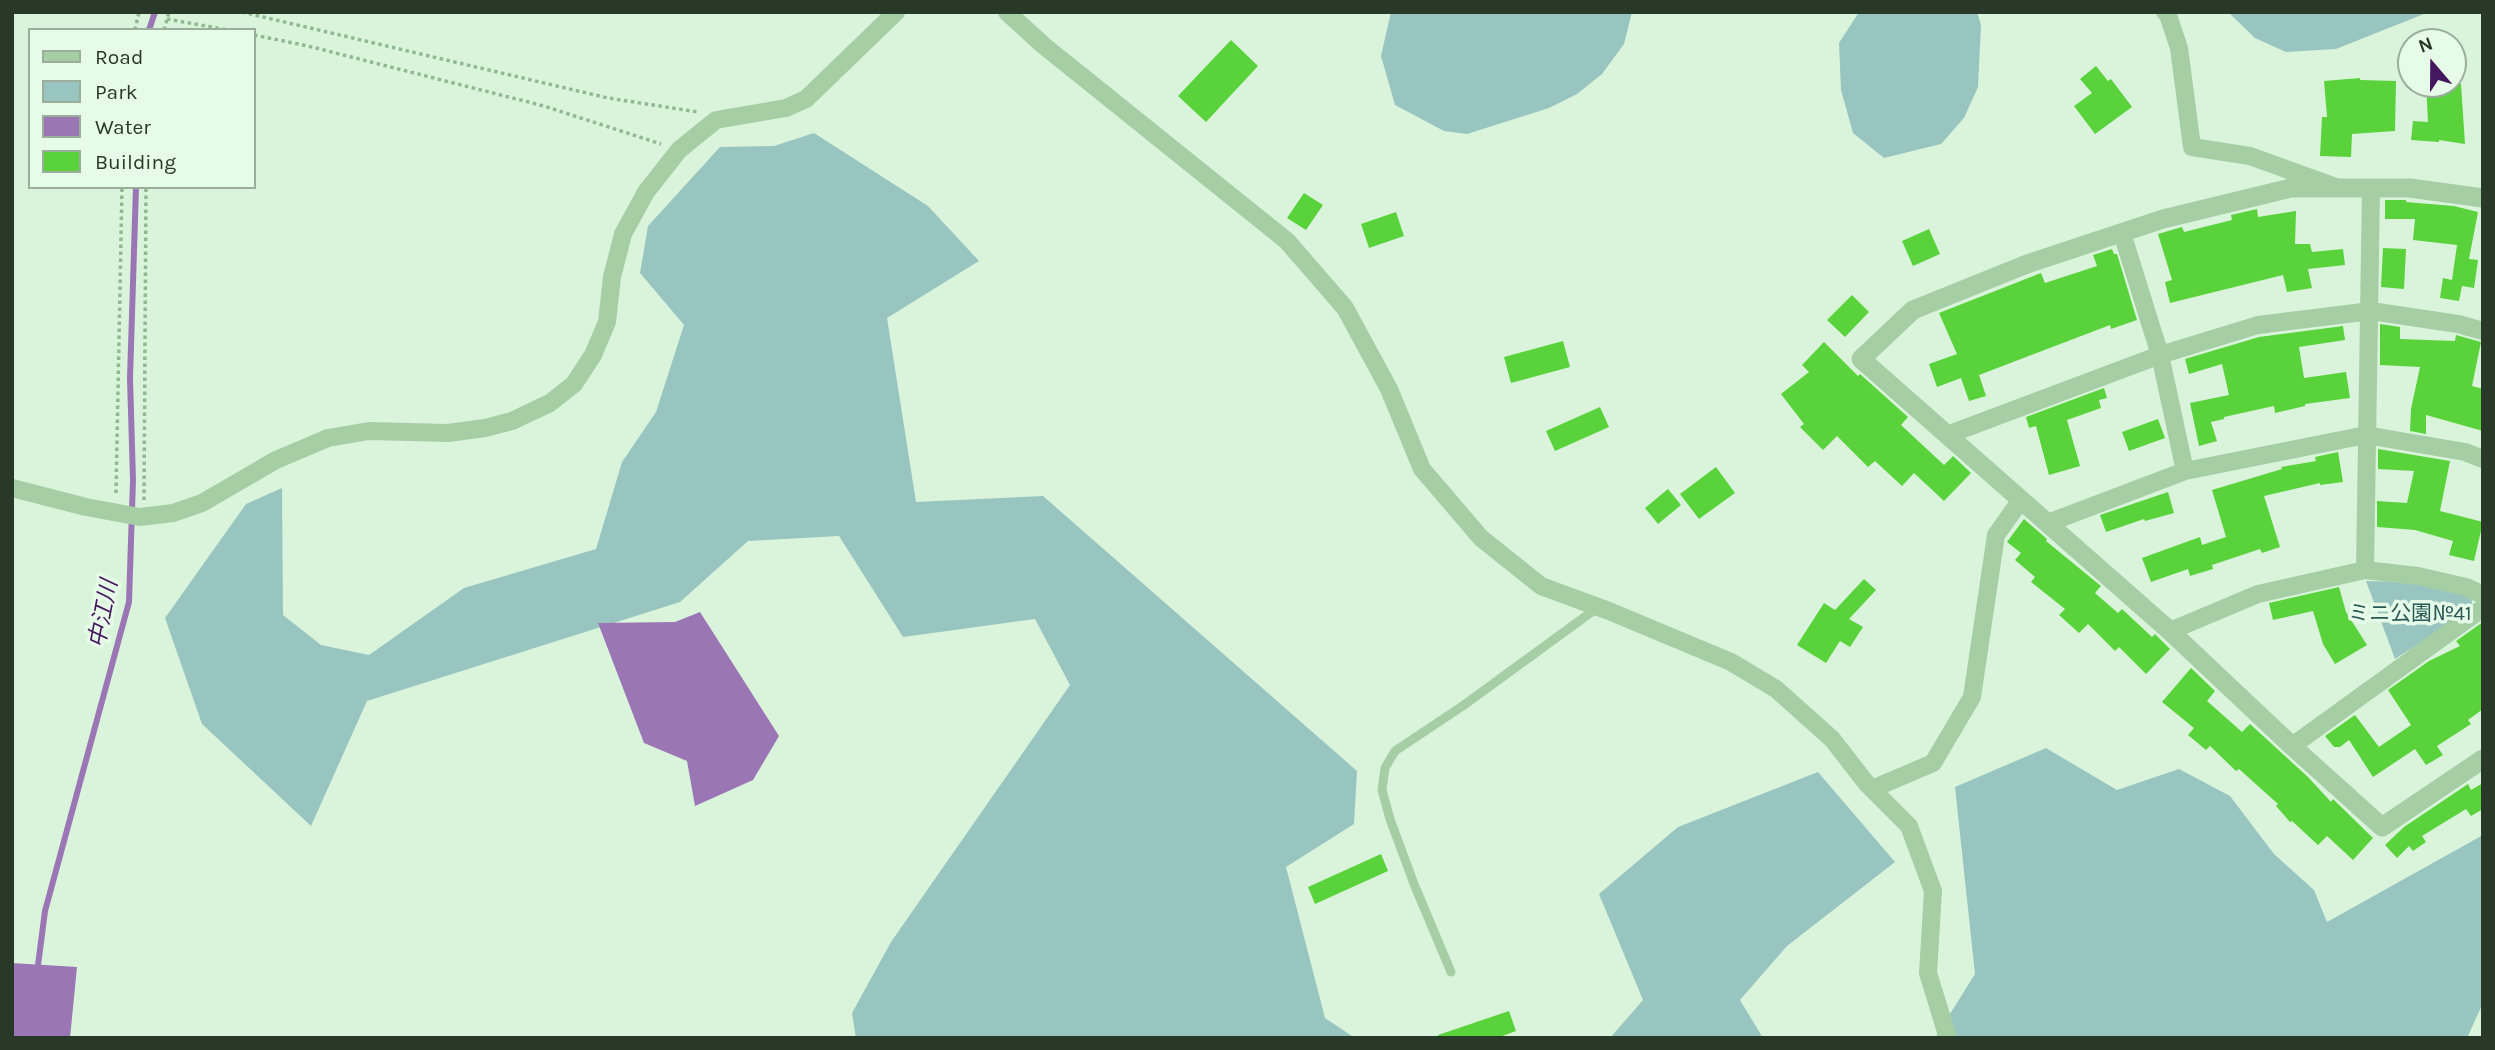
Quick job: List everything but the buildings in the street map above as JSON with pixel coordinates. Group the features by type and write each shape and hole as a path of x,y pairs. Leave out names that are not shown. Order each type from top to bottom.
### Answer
{"street":[{"path":"12,488 131,515 173,513 202,503 276,460 328,438 369,431 448,433 485,428 512,421 550,403 574,384 593,355 607,321 612,277 623,234 646,192 679,150 716,120 786,108 806,99 896,12"},
{"path":"1007,12 1043,45 1287,241 1345,308 1389,389 1422,469 1481,538 1541,586 1731,663 1776,689 1832,739 1872,789 1909,826 1933,891 1928,973 1948,1038"},
{"path":"2165,12 2179,48 2192,147 2250,156 2339,188"},
{"path":"2483,198 2410,188 2291,188 2163,219 2027,264 1913,310 1861,359 2170,631 2382,827 2483,759"},
{"path":"2365,570 2371,188"},
{"path":"2122,233 2160,355 2185,471"},
{"path":"1947,435 2160,355 2258,326 2371,311 2458,324 2483,331"},
{"path":"2048,523 2185,471 2366,435 2465,452 2483,460"},
{"path":"1872,789 1933,762 1972,697 1996,535 2021,500"},
{"path":"2170,631 2258,594 2365,570 2430,579 2466,587 2483,595"},
{"path":"2292,746 2483,608"}],"lane":[{"path":"1451,972 1413,884 1390,819 1382,790 1385,768 1395,751 1464,705 1598,607"}],"path":[{"path":"165,28 169,12"},
{"path":"242,12 608,98 697,112 716,120"},
{"path":"167,19 217,28"},
{"path":"256,35 544,106 679,150"},
{"path":"121,189 131,515"},
{"path":"131,515 146,189"}],"green space":[{"path":"1391,12 1632,12 1624,44 1602,74 1577,94 1549,108 1467,134 1444,131 1395,105 1381,56"},
{"path":"1859,12 1977,12 1981,25 1978,87 1964,118 1941,144 1884,158 1853,133 1841,90 1839,43"},
{"path":"2228,12 2429,12 2336,49 2286,52 2255,38"},
{"path":"814,133 928,206 979,261 887,318 916,502 1043,496 1357,771 1354,824 1286,867 1325,1018 1355,1038 856,1038 852,1013 891,942 1070,685 1035,619 903,637 839,536 748,541 680,602 367,701 311,826 202,724 165,618 246,504 282,488 283,615 321,645 369,655 464,588 596,549 622,462 656,412 684,325 640,273 648,226 720,147 774,146"},
{"name":"ミニ公園№41","path":"2366,581 2410,582 2471,596 2473,609 2395,659"},
{"path":"2046,748 2117,790 2179,769 2230,796 2274,854 2314,890 2327,922 2483,835 2483,1003 2467,1038 1935,1038 1975,974 1955,787"},
{"path":"1818,772 1895,862 1787,946 1740,1000 1763,1038 1610,1038 1643,1000 1599,894 1678,827"}],"water":[{"path":"700,612 779,736 753,780 695,806 687,761 644,743 598,623 675,622"},
{"path":"12,963 77,967 70,1038 12,1038"}],"waterway":[{"name":"中江川","path":"150,28 155,12"},
{"name":"中江川","path":"37,973 45,911 129,602 133,480 130,378 136,189"}]}
